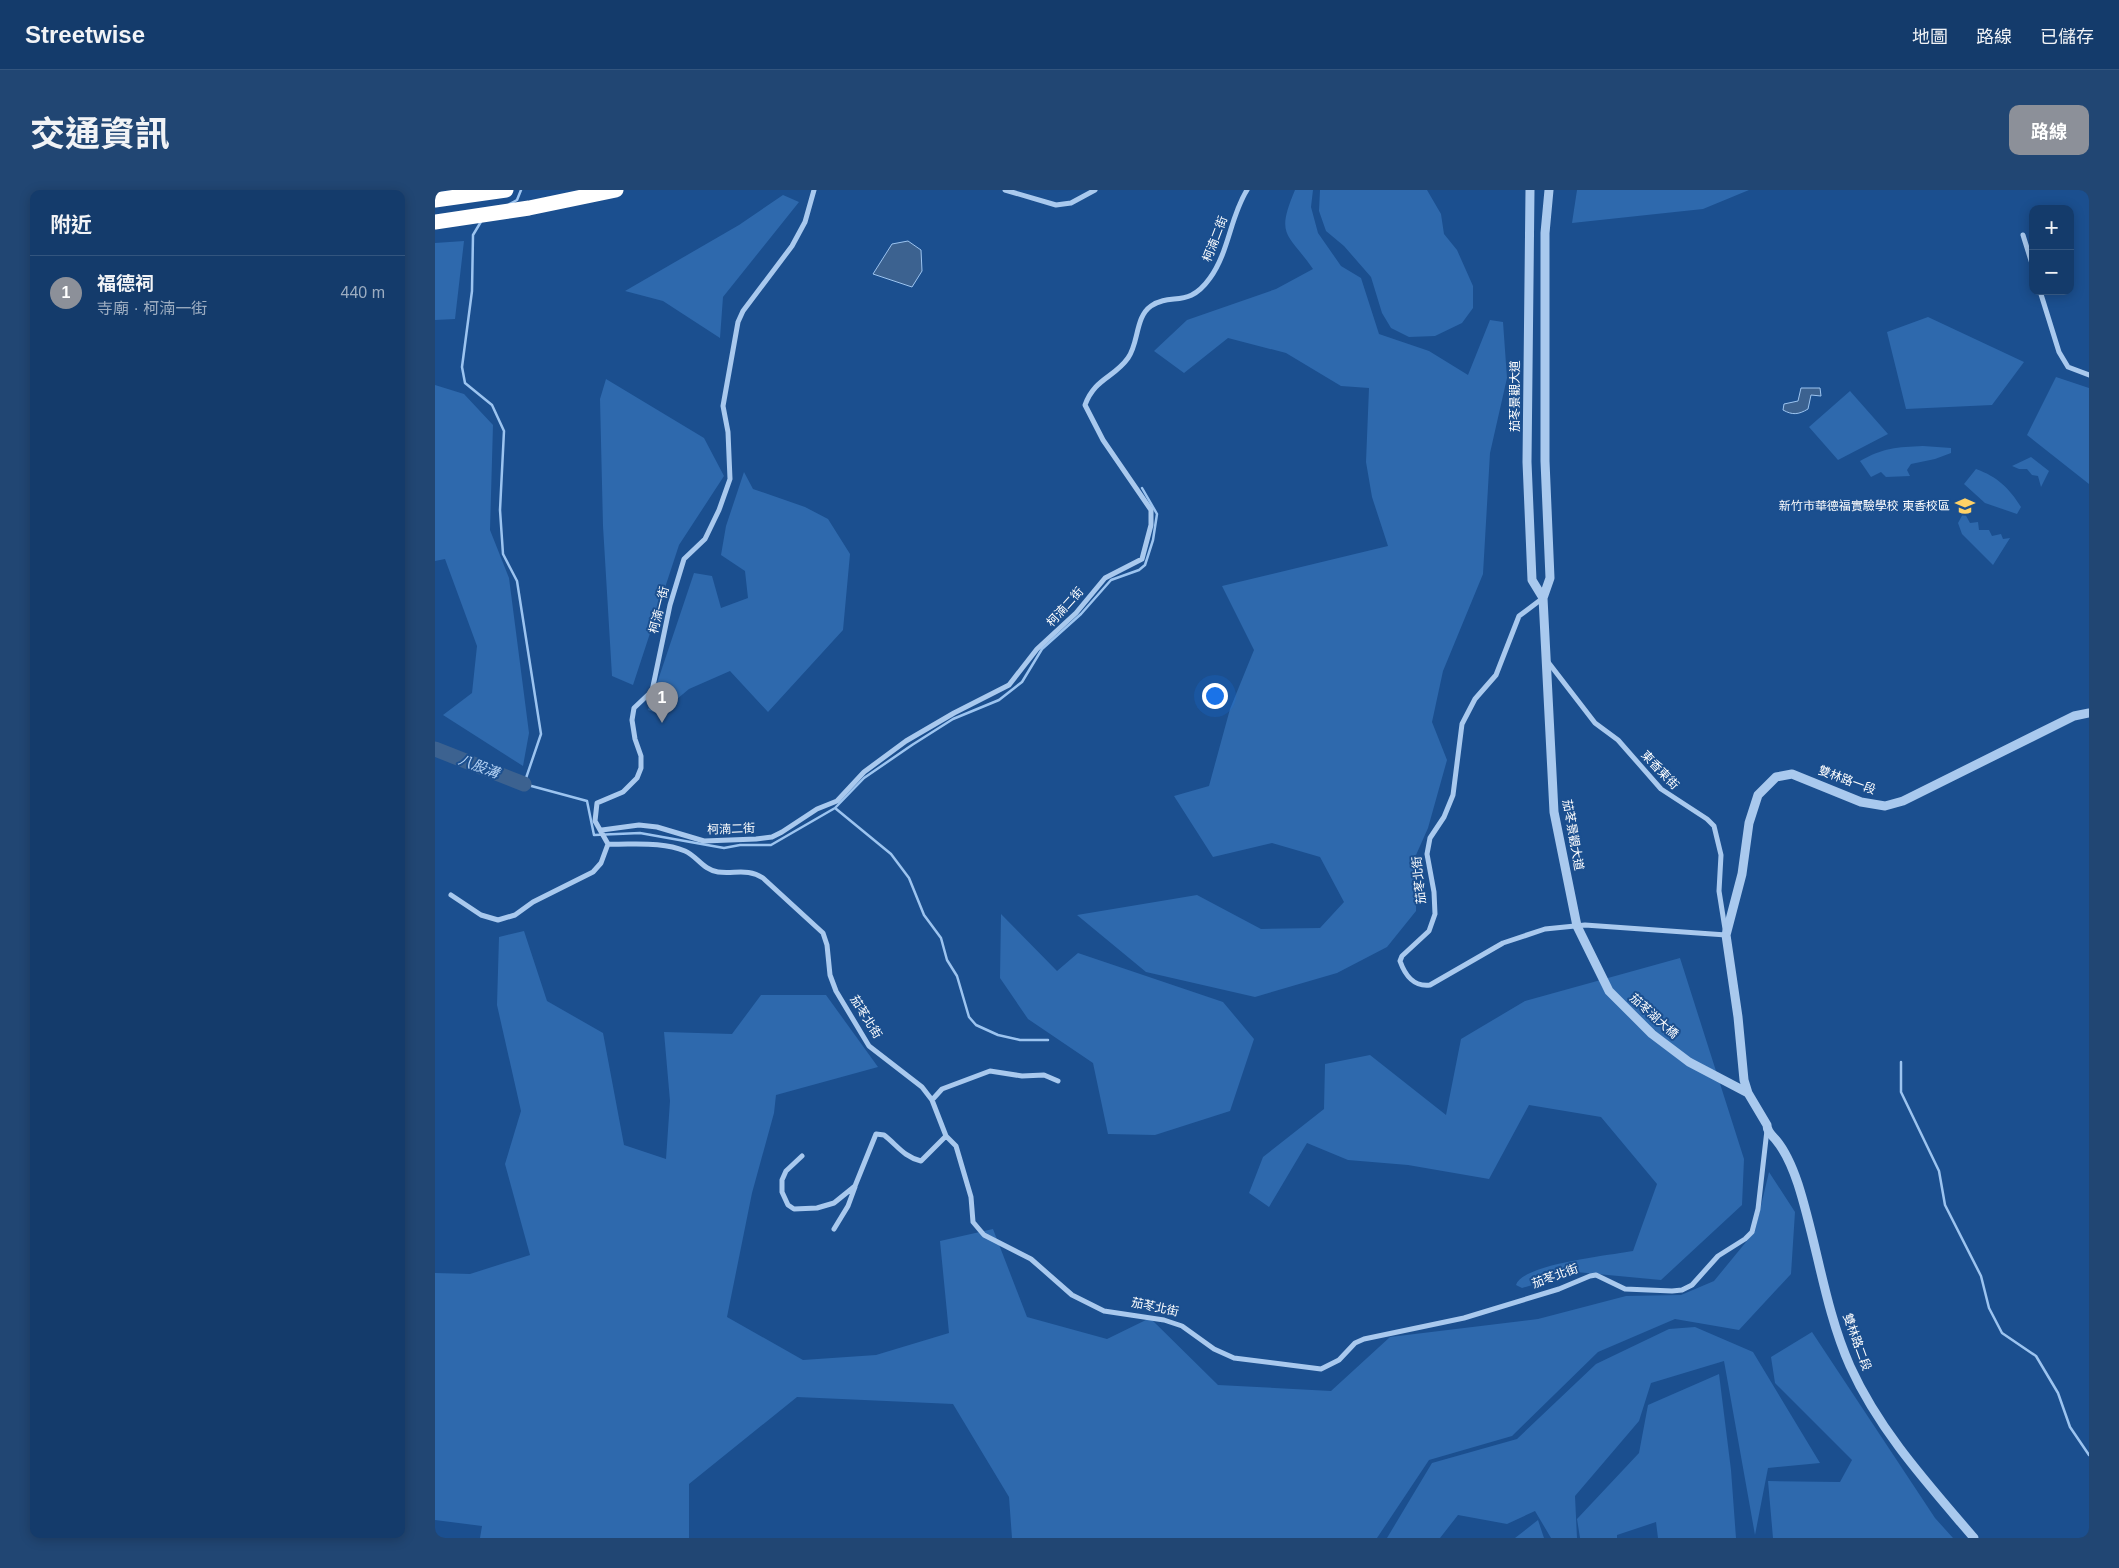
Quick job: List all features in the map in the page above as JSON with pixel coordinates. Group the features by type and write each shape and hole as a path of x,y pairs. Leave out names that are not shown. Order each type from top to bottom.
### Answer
{"highway":[{"path":"435,200 506,190"},
{"path":"435,222 529,208 616,190"}],"street":[{"name":"柯湳一街","path":"607,844 602,830 595,821 597,803 623,792 637,778 641,768 641,756 635,739 632,720 634,708 652,691 670,605 685,559 705,539 719,510 730,479 728,432 723,406 738,322 743,311 792,246 805,222 813,190"},
{"path":"1005,190 1056,205 1071,203 1095,190"},
{"name":"柯湳二街","path":"602,830 639,825 657,827 704,841 756,839 782,832 817,809 837,801 864,772 906,741 954,713 1009,685 1037,649 1076,613 1105,578 1142,559 1151,525 1151,510 1103,440 1085,404 1102,379 1116,371 1128,358 1141,319 1149,307 1159,302 1191,296 1211,278 1247,190"},
{"name":"茄苳景觀大道","path":"1530,190 1527,462 1532,580 1543,598"},
{"name":"茄苳景觀大道","path":"1549,190 1545,233 1545,460 1550,578 1543,598 1554,812 1577,926"},
{"path":"2023,235 2029,254"},
{"path":"2041,295 2059,352 2068,367 2089,375"},
{"name":"茄苳北街","path":"1543,598 1519,616 1495,675 1475,699 1462,724 1453,795 1444,817 1430,838 1427,854 1434,892 1435,914 1429,931 1402,956 1400,961 1405,974 1414,983 1430,985 1503,943 1545,929 1577,926 1726,935"},
{"name":"東香東街","path":"1546,659 1595,723 1618,740 1661,789 1707,819 1714,826 1721,854 1719,891 1726,935"},
{"name":"雙林路一段","path":"1726,935 1742,874 1749,823 1757,795 1777,777 1792,774 1861,802 1885,806 1903,801 2074,716 2089,713"},
{"path":"451,895 481,915 499,920 507,918 593,872 601,863 607,844"},
{"name":"茄苳北街","path":"607,844 666,846 687,852 699,864 717,872 755,872 763,878 823,933 836,992 869,1046 922,1087 932,1100 946,1136 956,1146 966,1180 973,1222 985,1235 1031,1259 1072,1295 1104,1310 1164,1320 1182,1326 1214,1349 1234,1358 1321,1369 1339,1360 1355,1343 1364,1339 1464,1318 1559,1289 1596,1275 1625,1288 1682,1290 1692,1285 1718,1256 1745,1239 1752,1232 1757,1209 1767,1130"},
{"name":"茄苳湖大橋","path":"1577,926 1609,991 1652,1034 1689,1062 1748,1093"},
{"path":"1726,935 1738,1017 1744,1080 1748,1093 1767,1125 1767,1130"},
{"path":"932,1100 942,1089 990,1072 1022,1076 1044,1076 1058,1081"},
{"name":"雙林路二段","path":"1767,1130 1783,1148 1798,1183 1839,1334 1853,1372 1877,1418 1909,1463 1974,1538"},
{"path":"834,1229 848,1206 876,1134 884,1135 896,1148 912,1159 921,1161 946,1136"},
{"path":"802,1156 786,1171 782,1180 782,1192 788,1205 794,1208 817,1208 834,1203 855,1186"}],"shaded area":[{"path":"1295,190 1313,190 1311,207 1318,233 1341,266 1361,278 1379,334 1429,351 1468,375 1490,320 1503,322 1507,378 1490,453 1483,574 1443,671 1432,722 1447,760 1428,828 1416,855 1416,911 1387,947 1337,973 1255,997 1146,972 1077,915 1197,895 1261,929 1320,928 1344,902 1320,857 1272,843 1213,857 1174,796 1209,786 1230,709 1254,650 1222,586 1388,546 1372,497 1366,462 1369,388 1341,386 1286,353 1228,338 1184,373 1154,351 1187,320 1276,289 1313,269 1291,241 1285,226 1289,205"},
{"path":"1320,190 1427,190 1441,214 1444,234 1457,250 1473,286 1473,308 1462,323 1435,336 1409,337 1391,328 1382,313 1371,277 1344,246 1326,231 1319,211"},
{"path":"1577,190 1749,190 1703,209 1572,223"},
{"path":"783,195 799,202 723,297 720,338 663,301 625,291 739,225"},
{"path":"464,241 455,319 435,320 435,243"},
{"path":"908,241 921,250 922,271 912,287 873,274 892,244"},
{"path":"1928,317 2024,362 1992,405 1906,409 1887,332"},
{"path":"2056,377 2089,388 2089,484 2027,435"},
{"path":"606,379 704,438 724,476 679,545 633,685 612,676 603,526 600,399"},
{"path":"435,385 464,394 493,425 490,530 509,578 529,733 523,766 443,715 472,693 477,646 445,559 435,561"},
{"path":"1801,388 1820,388 1821,396 1811,395 1808,409 1801,412 1789,413 1783,410 1784,404 1798,401"},
{"path":"1850,391 1888,434 1838,460 1809,427"},
{"path":"1923,446 1951,448 1951,453 1935,459 1911,464 1907,470 1910,476 1886,477 1881,472 1871,477 1860,461 1890,449"},
{"path":"2031,457 2049,471 2041,487 2038,476 2032,475 2027,469 2019,469 2012,466"},
{"path":"1976,469 1997,480 2012,494 2021,507 2017,514 1985,503 1964,484"},
{"path":"744,472 753,489 805,507 828,519 850,554 843,630 768,712 730,671 689,689 659,714 648,710 694,573 712,576 721,608 748,598 745,571 721,555 726,526"},
{"path":"1964,512 1970,523 1978,522 1979,530 1989,530 1992,536 2001,534 2003,539 2010,538 1993,565 1962,534 1958,523"},
{"path":"1001,914 1057,971 1078,953 1223,1002 1254,1039 1230,1111 1155,1135 1108,1134 1093,1063 1028,1019 1000,978"},
{"path":"524,931 547,1001 603,1033 624,1145 666,1159 670,1101 664,1032 732,1034 761,995 826,995 878,1067 776,1095 774,1113 752,1193 727,1317 803,1360 876,1355 949,1333 940,1241 993,1229 1027,1317 1107,1339 1150,1318 1218,1385 1331,1391 1390,1337 1538,1319 1626,1296 1681,1295 1714,1281 1755,1231 1769,1172 1795,1212 1791,1274 1739,1330 1675,1319 1598,1352 1512,1436 1429,1460 1377,1538 1012,1538 1009,1497 953,1404 797,1397 689,1484 689,1538 480,1538 482,1526 435,1520 435,1273 470,1274 530,1255 505,1164 521,1111 497,1005 499,937"},
{"path":"1680,958 1744,1159 1742,1205 1661,1280 1576,1272 1522,1288 1516,1285 1522,1278 1534,1271 1550,1266 1633,1251 1657,1184 1601,1117 1529,1105 1489,1179 1408,1165 1348,1160 1307,1143 1269,1207 1249,1193 1263,1157 1324,1109 1325,1064 1370,1055 1446,1115 1461,1039 1525,1001"},
{"path":"1695,1327 1753,1352 1820,1463 1768,1468 1755,1535 1724,1361 1651,1383 1639,1421 1575,1496 1577,1538 1551,1538 1535,1511 1507,1524 1458,1515 1440,1538 1387,1538 1432,1463 1517,1439 1596,1364 1669,1329"},
{"path":"1812,1332 1935,1518 1953,1538 1773,1538 1768,1481 1840,1482 1852,1460 1775,1383 1771,1357"},
{"path":"1719,1374 1731,1470 1736,1538 1658,1538 1656,1522 1617,1535 1617,1538 1580,1538 1577,1519 1639,1453 1648,1405"},
{"path":"1538,1520 1544,1538 1515,1538"}],"waterway":[{"path":"508,205 517,200 521,190"},
{"path":"482,220 473,235 472,291 462,367 465,383 492,405 504,431 500,510 503,554 517,581 541,734 524,784 587,801 594,835 640,833 724,848 740,845 771,845 835,808 864,778 912,745 953,719 999,700 1022,682 1042,649 1081,614 1111,580 1139,570 1145,565 1153,540 1157,514 1142,488"},
{"name":"八股溝","path":"435,749 524,784"},
{"path":"835,808 891,854 909,878 924,915 941,938 947,960 957,976 969,1017 976,1025 998,1035 1020,1040 1048,1040"},
{"path":"1901,1062 1901,1092 1939,1171 1945,1205 1981,1276 1989,1308 2002,1333 2036,1356 2058,1393 2070,1427 2089,1455"}],"place":[{"name":"新竹市華德福實驗學校 東香校區","path":"1965,506"},
{"name":"福德祠","path":"662,723"}]}
